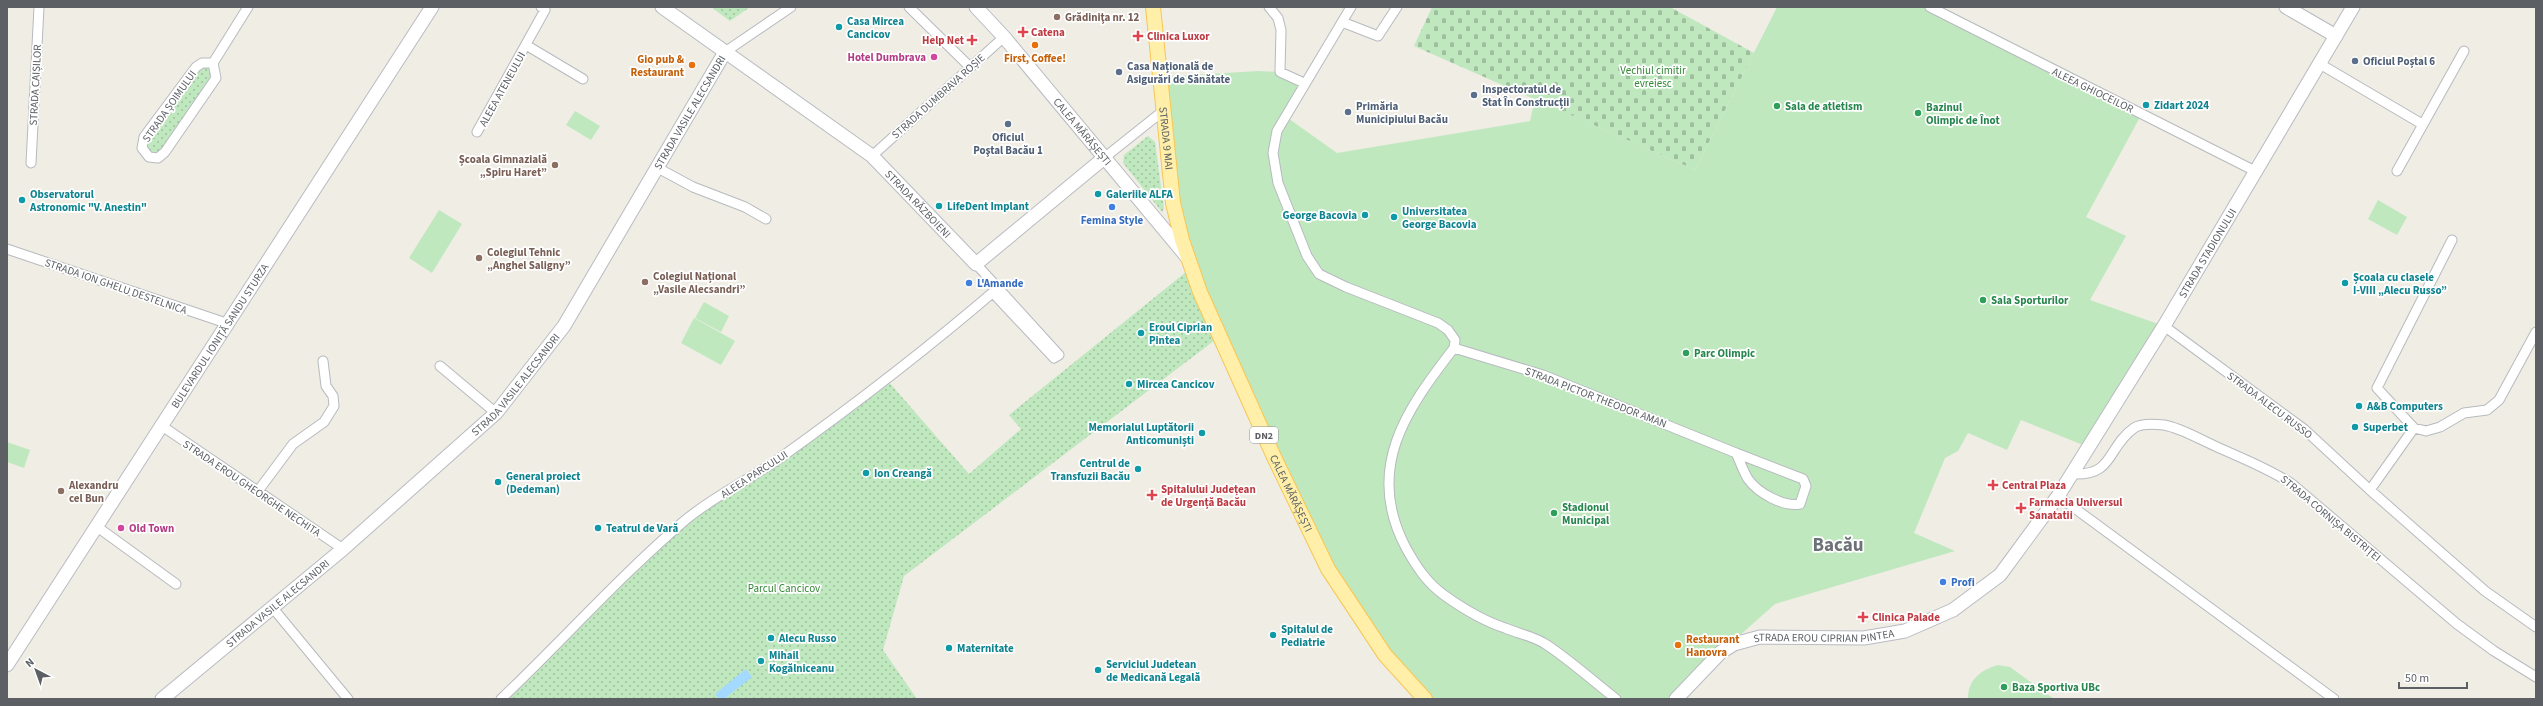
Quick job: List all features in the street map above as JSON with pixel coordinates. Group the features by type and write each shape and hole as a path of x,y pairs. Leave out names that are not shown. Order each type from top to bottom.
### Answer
{"main road":[{"name":"STRADA 9 MAI","path":"1153,7 1163,112 1174,203 1189,263"},
{"name":"CALEA MĂRĂȘEȘTI","path":"1189,263 1271,450 1328,569 1374,639 1425,699"}],"street":[{"name":"STRADA CAIȘILOR","path":"31,163 39,7"},
{"path":"213,63 248,7"},
{"name":"BULEVARDUL IONIȚĂ SANDU STURZA","path":"7,665 162,426 226,323 432,7"},
{"name":"ALEEA ATENEULUI","path":"477,132 545,10 541,7"},
{"name":"STRADA RĂZBOIENI","path":"662,7 872,156 976,264"},
{"name":"STRADA VASILE ALECSANDRI","path":"162,699 343,549 496,413 564,326 656,167 725,52 790,7"},
{"path":"909,7 970,67"},
{"name":"CALEA MĂRĂȘEȘTI","path":"976,7 1004,37 1189,263"},
{"path":"1268,7 1278,18 1281,30 1280,72 1304,83"},
{"path":"1351,7 1280,125 1273,153 1278,183 1307,256 1319,274 1438,323 1448,330 1455,340 1454,348 1421,390 1404,418 1388,464 1395,523 1403,542 1422,574 1444,595 1498,626 1546,644 1616,699"},
{"path":"1342,22 1378,36 1397,7"},
{"name":"ALEEA GHIOCEILOR","path":"1930,7 2255,171"},
{"path":"2286,7 2336,36"},
{"name":"STRADA STADIONULUI","path":"2058,496 2164,326 2320,64 2352,7"},
{"name":"STRADA DUMBRAVA ROȘIE","path":"872,156 1004,37"},
{"name":"ALEEA ATENEULUI","path":"526,45 583,79"},
{"path":"2397,171 2464,51"},
{"name":"STRADA ȘOIMULUI","path":"202,63 213,63 216,78 166,152 158,158 146,155 142,148 142,141 158,118 196,67 202,63"},
{"path":"2320,64 2422,124"},
{"path":"995,290 1059,355 1054,358 995,290 976,264 1104,158 1163,112"},
{"path":"656,167 693,187 745,207 766,219"},
{"path":"2452,240 2380,378 2377,388 2414,428 2426,431 2440,427 2464,413 2492,407 2499,400 2536,332"},
{"name":"STRADA ION GHELU DESTELNICA","path":"7,249 226,323"},
{"name":"ALEEA PARCULUI","path":"501,699 568,635 599,601 684,521 778,459 890,378 995,290"},
{"name":"STRADA ALECU RUSSO","path":"2164,326 2304,429 2328,449 2370,490 2485,591 2536,627"},
{"name":"STRADA PICTOR THEODOR AMAN","path":"1454,348 1543,375 1736,453 1804,481 1806,486 1800,504 1792,505 1777,500 1756,488 1747,478 1736,453"},
{"path":"258,491 293,444 324,422 334,406 333,396 326,386 324,361"},
{"path":"440,366 496,413"},
{"name":"STRADA CORNIȘA BISTRIȚEI","path":"2072,474 2095,472 2108,462 2123,439 2135,427 2150,424 2165,425 2184,432 2276,473 2292,484 2440,611 2494,651 2536,677"},
{"name":"STRADA EROU GHEORGHE NECHITA","path":"162,426 343,549"},
{"path":"2370,490 2414,428"},
{"path":"2058,496 2334,699"},
{"name":"STRADA EROU CIPRIAN PINTEA","path":"1676,699 1721,652 1746,640 1766,637 1830,639 1881,636 1920,625 1953,610 1978,594 2000,575 2058,496"},
{"path":"96,526 176,584"},
{"path":"272,607 348,699"}],"green space":[{"path":"711,7 750,7 730,21"},
{"name":"Vechiul cimitir evreiesc","path":"1432,7 1670,7 1754,53 1695,170 1414,46"},
{"name":"Parc Olimpic","path":"1777,7 1930,7 2140,117 2086,217 2126,236 2090,300 2164,326 2088,447 2021,420 2007,450 1968,433 1958,451 1945,458 1914,533 1955,551 1775,604 1721,652 1675,699 1425,699 1347,601 1191,268 1159,77 1258,71 1280,72 1304,83 1285,116 1337,153 1530,121 1535,99 1695,170"},
{"path":"208,67 212,76 159,154 149,154 147,143 199,69"},
{"path":"575,111 600,126 591,140 566,125"},
{"path":"1148,136 1155,142 1164,209 1162,212 1123,163 1124,155"},
{"path":"2378,200 2407,217 2397,235 2368,219"},
{"path":"439,210 462,224 432,273 409,258"},
{"name":"Parcul Cancicov","path":"1191,268 1219,337 904,576 883,650 917,699 501,699 684,521 887,380 969,474 1021,429 1009,415"},
{"path":"704,302 729,316 721,332 695,318"},
{"path":"694,318 735,341 721,365 681,343"},
{"path":"7,442 30,450 24,468 7,462"},
{"name":"Baza Sportiva UBc","path":"1998,665 2010,667 2054,699 1968,699 1970,686 1977,676"}],"water":[{"path":"746,669 752,677 724,699 719,699 715,694"}],"place":[{"name":"Grădiniţa nr. 12","path":"1057,17"},
{"name":"Casa Mircea Cancicov","path":"839,27"},
{"name":"Catena","path":"1023,32"},
{"name":"Clinica Luxor","path":"1138,36"},
{"name":"Help Net","path":"972,40"},
{"name":"First, Coffee!","path":"1035,45"},
{"name":"Hotel Dumbrava","path":"934,57"},
{"name":"Oficiul Poștal 6","path":"2355,61"},
{"name":"Gio pub & Restaurant","path":"692,65"},
{"name":"Casa Națională de Asigurări de Sănătate","path":"1119,72"},
{"name":"Inspectoratul de Stat În Construcții","path":"1474,95"},
{"name":"Zidart 2024","path":"2146,105"},
{"name":"Sala de atletism","path":"1777,106"},
{"name":"Primăria Municipiului Bacău","path":"1348,112"},
{"name":"Bazinul Olimpic de Înot","path":"1918,113"},
{"name":"Oficiul Poştal Bacău 1","path":"1008,124"},
{"name":"Școala Gimnazială „Spiru Haret”","path":"555,165"},
{"name":"Galeriile ALFA","path":"1098,194"},
{"name":"Observatorul Astronomic \"V. Anestin\"","path":"22,200"},
{"name":"LifeDent Implant","path":"939,206"},
{"name":"Femina Style","path":"1112,207"},
{"name":"George Bacovia","path":"1365,215"},
{"name":"Universitatea George Bacovia","path":"1394,217"},
{"name":"Colegiul Tehnic „Anghel Saligny”","path":"479,258"},
{"name":"Colegiul Național „Vasile Alecsandri”","path":"645,282"},
{"name":"L'Amande","path":"969,283"},
{"name":"Școala cu clasele I-VIII „Alecu Russo”","path":"2345,283"},
{"name":"Sala Sporturilor","path":"1983,300"},
{"name":"Eroul Ciprian Pintea","path":"1141,333"},
{"name":"Parc Olimpic","path":"1686,353"},
{"name":"Mircea Cancicov","path":"1129,384"},
{"name":"A&B Computers","path":"2359,406"},
{"name":"Superbet","path":"2355,427"},
{"name":"Memorialul Luptătorii Anticomuniști","path":"1202,433"},
{"name":"Centrul de Transfuzii Bacău","path":"1138,469"},
{"name":"Ion Creangă","path":"866,473"},
{"name":"General proiect (Dedeman)","path":"498,482"},
{"name":"Central Plaza","path":"1993,485"},
{"name":"Alexandru cel Bun","path":"61,491"},
{"name":"Spitalului Județean de Urgență Bacău","path":"1152,495"},
{"name":"Farmacia Universul Sanatatii","path":"2021,508"},
{"name":"Stadionul Municipal","path":"1554,513"},
{"name":"Old Town","path":"121,528"},
{"name":"Teatrul de Vară","path":"598,528"},
{"name":"Profi","path":"1943,582"},
{"name":"Clinica Palade","path":"1863,617"},
{"name":"Spitalul de Pediatrie","path":"1273,635"},
{"name":"Alecu Russo","path":"771,638"},
{"name":"Restaurant Hanovra","path":"1678,645"},
{"name":"Maternitate","path":"949,648"},
{"name":"Mihail Kogălniceanu","path":"761,661"},
{"name":"Serviciul Judetean de Medicană Legală","path":"1098,670"},
{"name":"Baza Sportiva UBc","path":"2004,687"}],"district":[{"name":"Bacău","path":"1838,544"}]}
